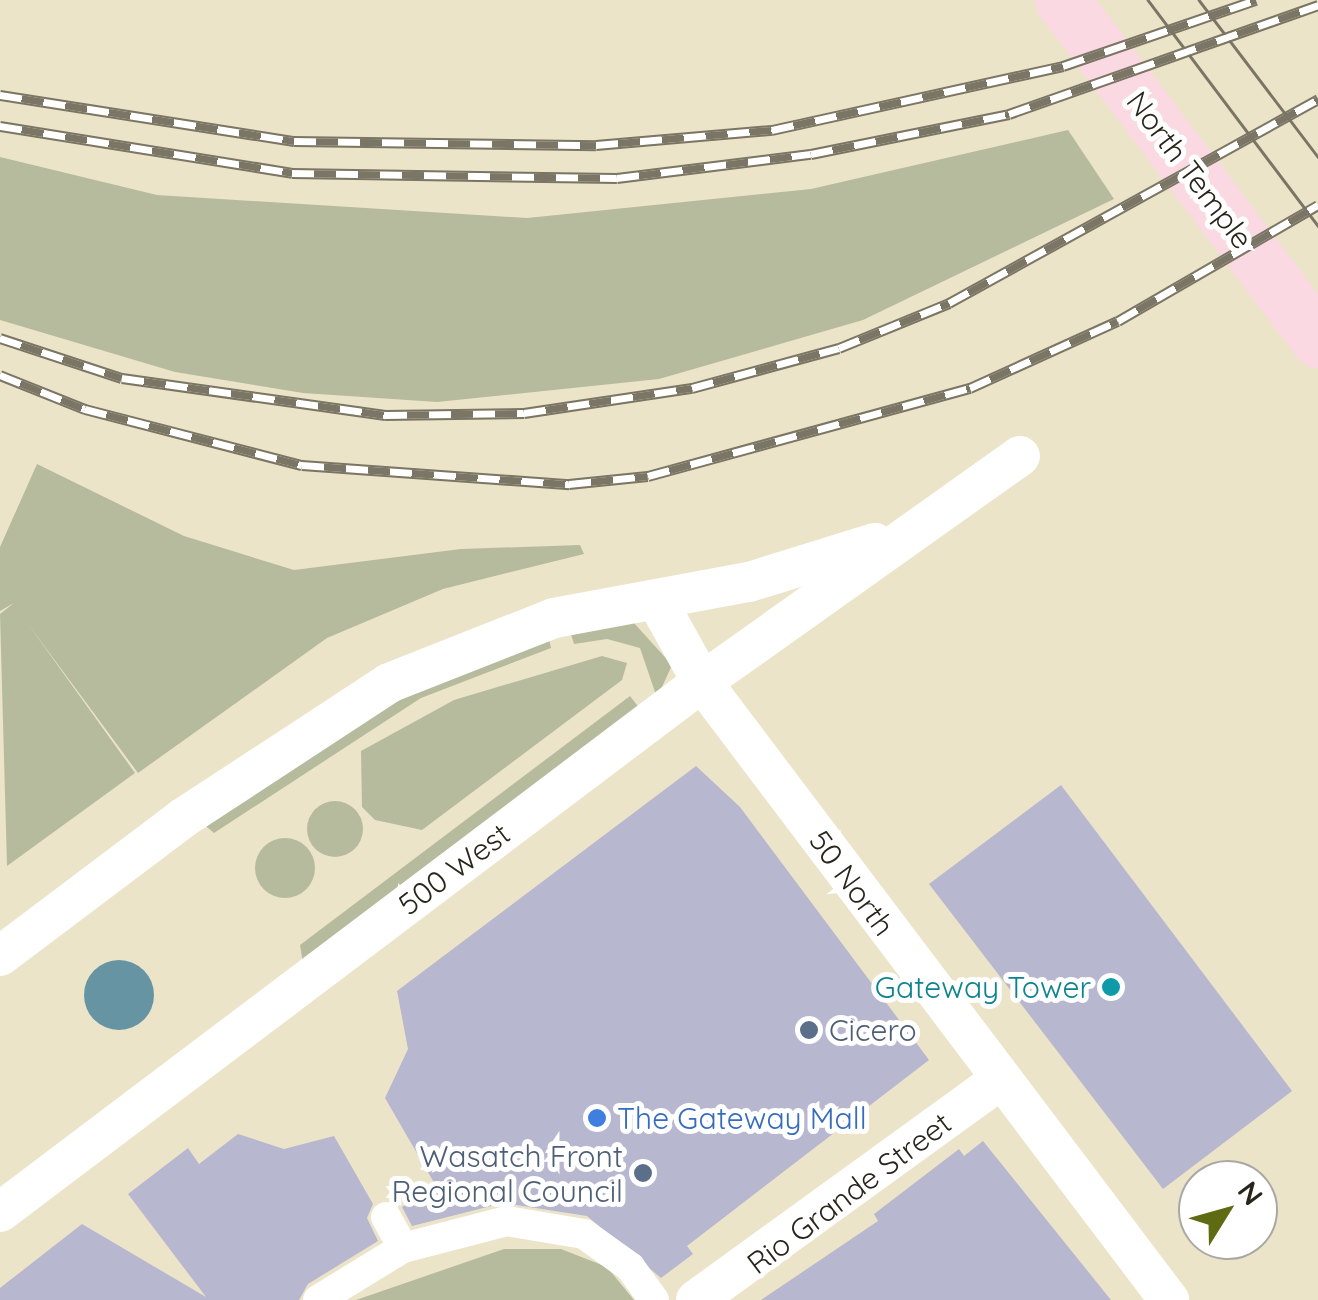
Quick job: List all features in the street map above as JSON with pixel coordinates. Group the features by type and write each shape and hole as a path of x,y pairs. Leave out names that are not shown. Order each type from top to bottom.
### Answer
{"main road":[{"name":"North Temple","path":"1062,0 1318,340"}],"street":[{"name":"500 West","path":"0,1212 702,682 1020,456"},
{"name":"500 West","path":"0,956 183,818 389,683 554,618 657,601 912,531"},
{"name":"50 North","path":"657,601 702,682 998,1081 1169,1300"},
{"name":"Rio Grande Street","path":"696,1300 998,1081"},
{"path":"386,1216 409,1246"},
{"path":"318,1300 409,1246 460,1227 550,1223 613,1252 650,1294"}],"green space":[{"path":"1068,130 1114,199 863,320 659,379 437,402 303,393 175,372 0,320 0,157 157,195 527,218 811,189"},
{"path":"37,464 184,536 294,570 461,549 580,545 584,554 443,589 327,638 138,773 28,624 135,773 7,866 0,614 14,603 0,611 0,547"},
{"path":"634,623 672,665 657,698 640,648 607,639 574,644 569,628"},
{"path":"548,633 551,648 421,698 214,833 201,822 327,729"},
{"path":"602,656 627,663 622,680 422,830 375,820 362,807 361,751 454,700"},
{"path":"630,696 640,709 303,963 300,945"},
{"path":"335,801 355,809 363,829 355,849 335,857 315,849 307,829 315,809"},
{"path":"285,838 306,847 315,868 306,889 285,898 264,889 255,868 264,847"},
{"path":"504,1249 561,1249 607,1267 634,1300 356,1300"}],"water":[{"path":"119,960 144,970 154,995 144,1020 119,1030 94,1020 84,995 94,970"}],"building":[{"path":"696,766 740,807 929,1060 687,1246 693,1254 661,1278 587,1216 503,1203 412,1226 402,1207 436,1186 385,1098 408,1049 397,991"},
{"name":"Gateway Tower","path":"1061,785 1292,1091 1201,1160 1178,1160 1178,1178 1163,1189 929,884"},
{"path":"238,1134 284,1149 334,1136 373,1204 367,1218 378,1241 308,1284 299,1300 0,1300 0,1288 82,1224 206,1297 128,1194 188,1148 199,1164"},
{"path":"983,1141 1111,1300 761,1300 878,1221 874,1214 959,1149 964,1156"}],"tram line":[{"path":"1148,0 1318,226"},
{"path":"1199,0 1318,157"}],"railway":[{"path":"0,95 294,141 596,145 772,130 1063,66 1256,0"},
{"path":"0,126 292,173 617,178 811,154 1009,114 1318,5"},
{"path":"0,338 122,378 385,415 524,413 692,388 839,348 949,303 1318,99"},
{"path":"0,375 85,409 302,465 569,484 648,476 970,388 1118,321 1318,205"}],"place":[{"name":"Gateway Tower","path":"1111,987"},
{"name":"Cicero","path":"809,1030"},
{"name":"The Gateway Mall","path":"597,1118"},
{"name":"Wasatch Front Regional Council","path":"643,1173"}]}
